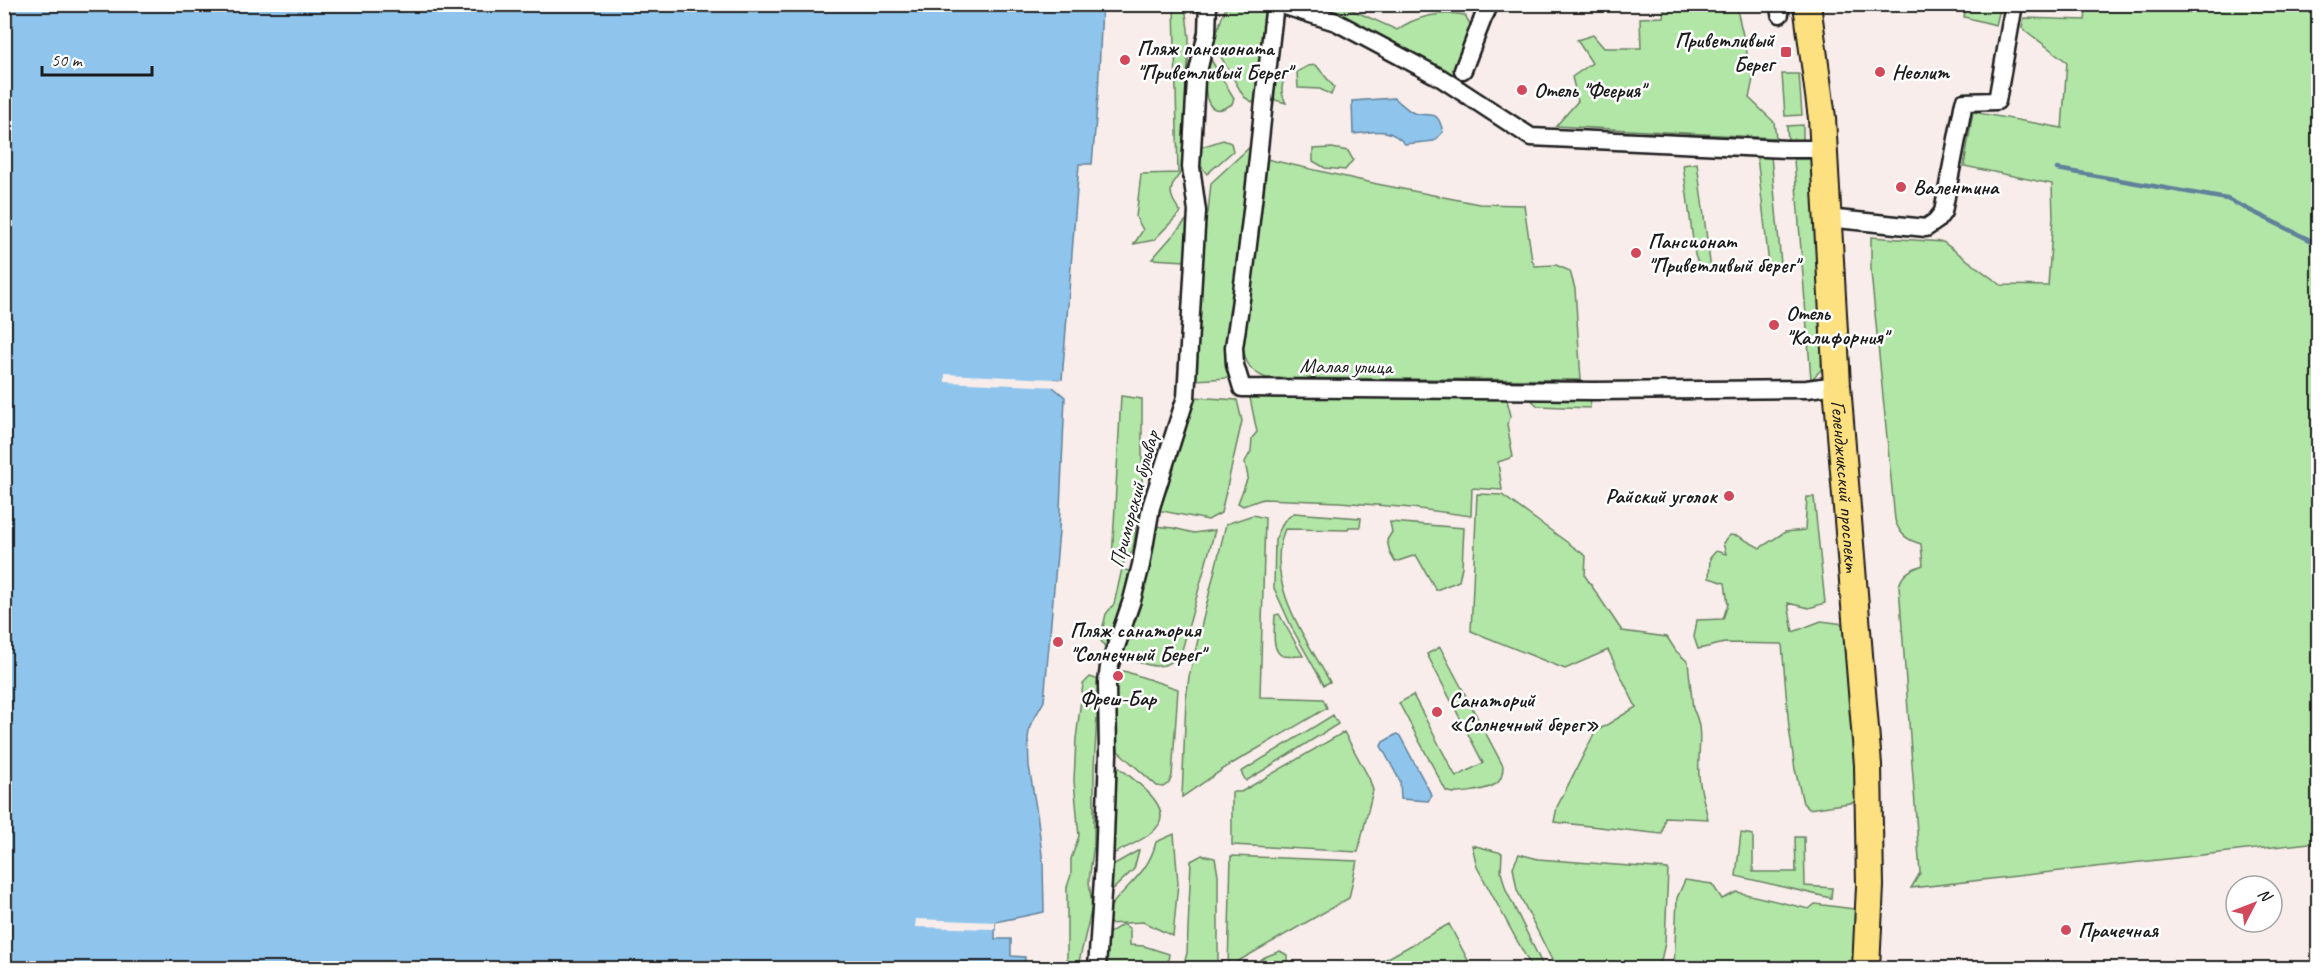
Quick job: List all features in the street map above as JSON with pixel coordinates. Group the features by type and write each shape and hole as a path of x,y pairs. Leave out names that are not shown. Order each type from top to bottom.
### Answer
{"main road":[{"name":"Геленджикский проспект","path":"1807,4 1822,118 1837,385 1868,765 1870,886 1866,969"}],"street":[{"name":"Приморский бульвар","path":"1097,969 1106,831 1107,683 1138,574 1151,507 1186,397 1197,211 1191,167 1196,80 1207,33 1208,4"},
{"name":"Малая улица","path":"1823,149 1775,149 1531,137 1441,78 1336,22 1277,4 1234,348 1235,365 1242,388 1594,391 1807,389 1837,385"},
{"path":"1463,70 1490,4"},
{"path":"1827,218 1926,228 1936,221 1943,212 1964,102 1997,100 2014,4"}],"green space":[{"path":"1714,4 1736,5 1753,79 1749,98 1774,122 1776,138 1556,126 1578,101 1572,77 1592,63 1577,40 1593,35 1604,48 1641,48 1640,18 1663,17 1664,8"},
{"path":"2087,4 2318,5 2318,842 1911,888 1920,873 1899,586 1905,575 1923,565 1921,544 1905,536 1899,530 1895,520 1871,272 1871,237 1943,242 2001,285 2048,286 2053,218 2052,184 1964,166 1973,112 2062,128 2067,62 2022,28 2024,18 2085,20"},
{"path":"1174,5 1185,5 1189,38 1184,168 1171,190 1173,199 1181,212 1154,240 1134,244 1143,230 1136,217 1141,174 1178,173"},
{"path":"1222,5 1271,5 1257,105 1244,97 1213,43 1226,8"},
{"path":"1317,5 1341,5 1397,30 1421,18 1447,14 1465,15 1472,28 1457,74 1450,78 1414,54"},
{"path":"1966,5 2001,5 1996,25 1964,17"},
{"path":"1207,53 1234,98 1232,104 1221,109 1213,108 1206,94"},
{"path":"1316,65 1334,87 1331,95 1320,89 1298,88 1297,72 1308,66"},
{"path":"1282,71 1287,74 1282,88 1286,103 1275,100 1272,87 1273,80"},
{"path":"1782,74 1799,74 1802,115 1785,116"},
{"path":"1803,125 1803,139 1798,142 1788,142 1787,126"},
{"path":"1223,140 1231,143 1233,151 1207,174 1200,165 1201,147"},
{"path":"1251,146 1234,290 1228,378 1195,380 1204,221 1208,213 1211,183"},
{"path":"1332,148 1348,151 1353,160 1345,170 1325,168 1313,161 1313,149"},
{"path":"1757,156 1771,156 1781,264 1769,265"},
{"path":"1262,158 1479,204 1524,205 1532,260 1535,266 1556,265 1570,271 1575,289 1581,380 1266,378 1259,375 1247,362 1242,338"},
{"path":"1794,159 1813,159 1822,356 1821,370 1811,380"},
{"path":"1697,163 1711,270 1701,271 1695,255 1683,165"},
{"path":"1189,217 1186,261 1152,259"},
{"path":"1257,391 1506,396 1511,416 1507,424 1513,457 1498,462 1502,490 1472,488 1471,516 1340,502 1263,499 1243,506 1238,503 1248,477 1245,462 1251,451 1252,438 1257,432 1250,398"},
{"path":"1121,396 1142,399 1142,489 1133,550 1122,565 1112,561"},
{"path":"1194,397 1237,400 1242,421 1221,513 1208,520 1157,510"},
{"path":"1591,397 1590,408 1538,406 1529,398"},
{"path":"1477,494 1502,495 1586,556 1585,576 1622,631 1667,637 1676,651 1688,662 1693,709 1700,733 1701,792 1708,819 1665,817 1662,834 1554,822 1557,807 1595,732 1636,707 1608,650 1565,669 1471,631"},
{"path":"1807,497 1814,497 1825,603 1809,608 1788,603 1793,632 1821,621 1844,624 1856,744 1856,802 1809,809 1803,803 1795,769 1782,644 1725,643 1698,649 1694,637 1697,620 1723,619 1728,604 1725,583 1709,578 1710,558 1716,551 1726,554 1723,543 1730,535 1738,536 1760,548 1785,532 1805,530"},
{"path":"1294,513 1361,518 1360,527 1349,527 1348,530 1285,529 1280,549 1279,569 1283,589 1299,628 1330,682 1324,685 1293,630 1274,588 1275,540 1284,521"},
{"path":"1253,515 1265,518 1260,697 1323,699 1327,708 1228,766 1182,797 1189,677 1226,524"},
{"path":"1390,522 1464,528 1459,581 1436,590 1416,555 1395,562 1387,540 1392,532"},
{"path":"1155,526 1194,533 1215,530 1181,654 1160,666 1121,656"},
{"path":"1122,569 1129,571 1124,598 1107,650 1100,639 1106,614 1114,604"},
{"path":"1279,614 1303,656 1283,656 1276,649 1275,615"},
{"path":"1440,647 1503,766 1500,780 1496,784 1471,792 1446,791 1399,703 1413,695 1456,777 1483,763 1427,654"},
{"path":"1124,671 1178,689 1172,776 1169,783 1163,787 1157,786 1118,751 1114,685 1117,675"},
{"path":"1090,677 1099,680 1094,768 1094,843 1089,881 1092,907 1078,966 1067,964 1067,887 1071,875 1071,859 1079,836 1074,781 1076,739 1083,684"},
{"path":"1333,715 1338,724 1246,781 1241,772"},
{"path":"1344,732 1373,790 1358,852 1232,845 1232,792 1241,792"},
{"path":"1116,765 1152,796 1161,815 1159,824 1151,833 1113,854"},
{"path":"1741,833 1753,835 1753,872 1796,872 1795,837 1804,837 1805,886 1832,888 1831,898 1736,876"},
{"path":"1174,834 1178,883 1173,936 1143,922 1108,924 1108,910 1148,863 1156,842"},
{"path":"1472,845 1502,853 1501,872 1506,890 1544,968 1532,968 1477,867"},
{"path":"1139,850 1134,869 1109,893 1111,866"},
{"path":"1519,854 1538,859 1668,869 1665,943 1660,965 1649,968 1556,968 1517,890 1513,867"},
{"path":"1202,855 1215,858 1218,875 1218,968 1183,968 1187,953 1191,861"},
{"path":"1231,856 1357,861 1349,898 1228,967"},
{"path":"1685,880 1712,884 1722,899 1737,892 1809,909 1815,904 1854,909 1858,916 1857,968 1674,968 1677,898"},
{"path":"1123,924 1130,929 1130,945 1144,946 1169,954 1167,968 1102,968 1107,945 1104,944 1105,936"},
{"path":"1449,924 1472,968 1378,968 1379,963"},
{"path":"1280,951 1287,955 1287,968 1248,968 1265,957"}],"water":[{"path":"5,5 1102,5 1092,164 1079,164 1062,380 1054,379 1053,387 1065,397 1059,531 1044,701 1030,726 1028,738 1029,766 1043,864 1044,912 995,922 995,939 1011,939 1011,956 1025,957 1025,968 5,968"},
{"path":"1394,98 1414,113 1436,117 1443,132 1434,141 1405,144 1387,132 1353,134 1352,101"},
{"path":"1397,734 1432,796 1428,801 1401,799 1400,781 1381,746 1383,742"}],"pier":[{"path":"945,374 1065,380 1057,382 1058,387 945,382"},
{"path":"916,919 995,922 995,929 915,927"}],"waterway":[{"path":"2057,169 2227,199 2318,244"}],"place":[{"name":"Приветливый Берег","path":"1786,52"},
{"name":"Пляж пансионата \"Приветливый Берег\"","path":"1125,60"},
{"name":"Неолит","path":"1880,72"},
{"name":"Отель \"Феерия\"","path":"1522,90"},
{"name":"Валентина","path":"1901,187"},
{"name":"Пансионат \"Приветливый берег\"","path":"1636,253"},
{"name":"Отель \"Калифорния\"","path":"1774,325"},
{"name":"Райский уголок","path":"1729,496"},
{"name":"Пляж санатория \"Солнечный Берег\"","path":"1058,642"},
{"name":"Фреш-Бар","path":"1118,676"},
{"name":"Санаторий «Солнечный берег»","path":"1437,712"},
{"name":"Прачечная","path":"2066,930"}]}
